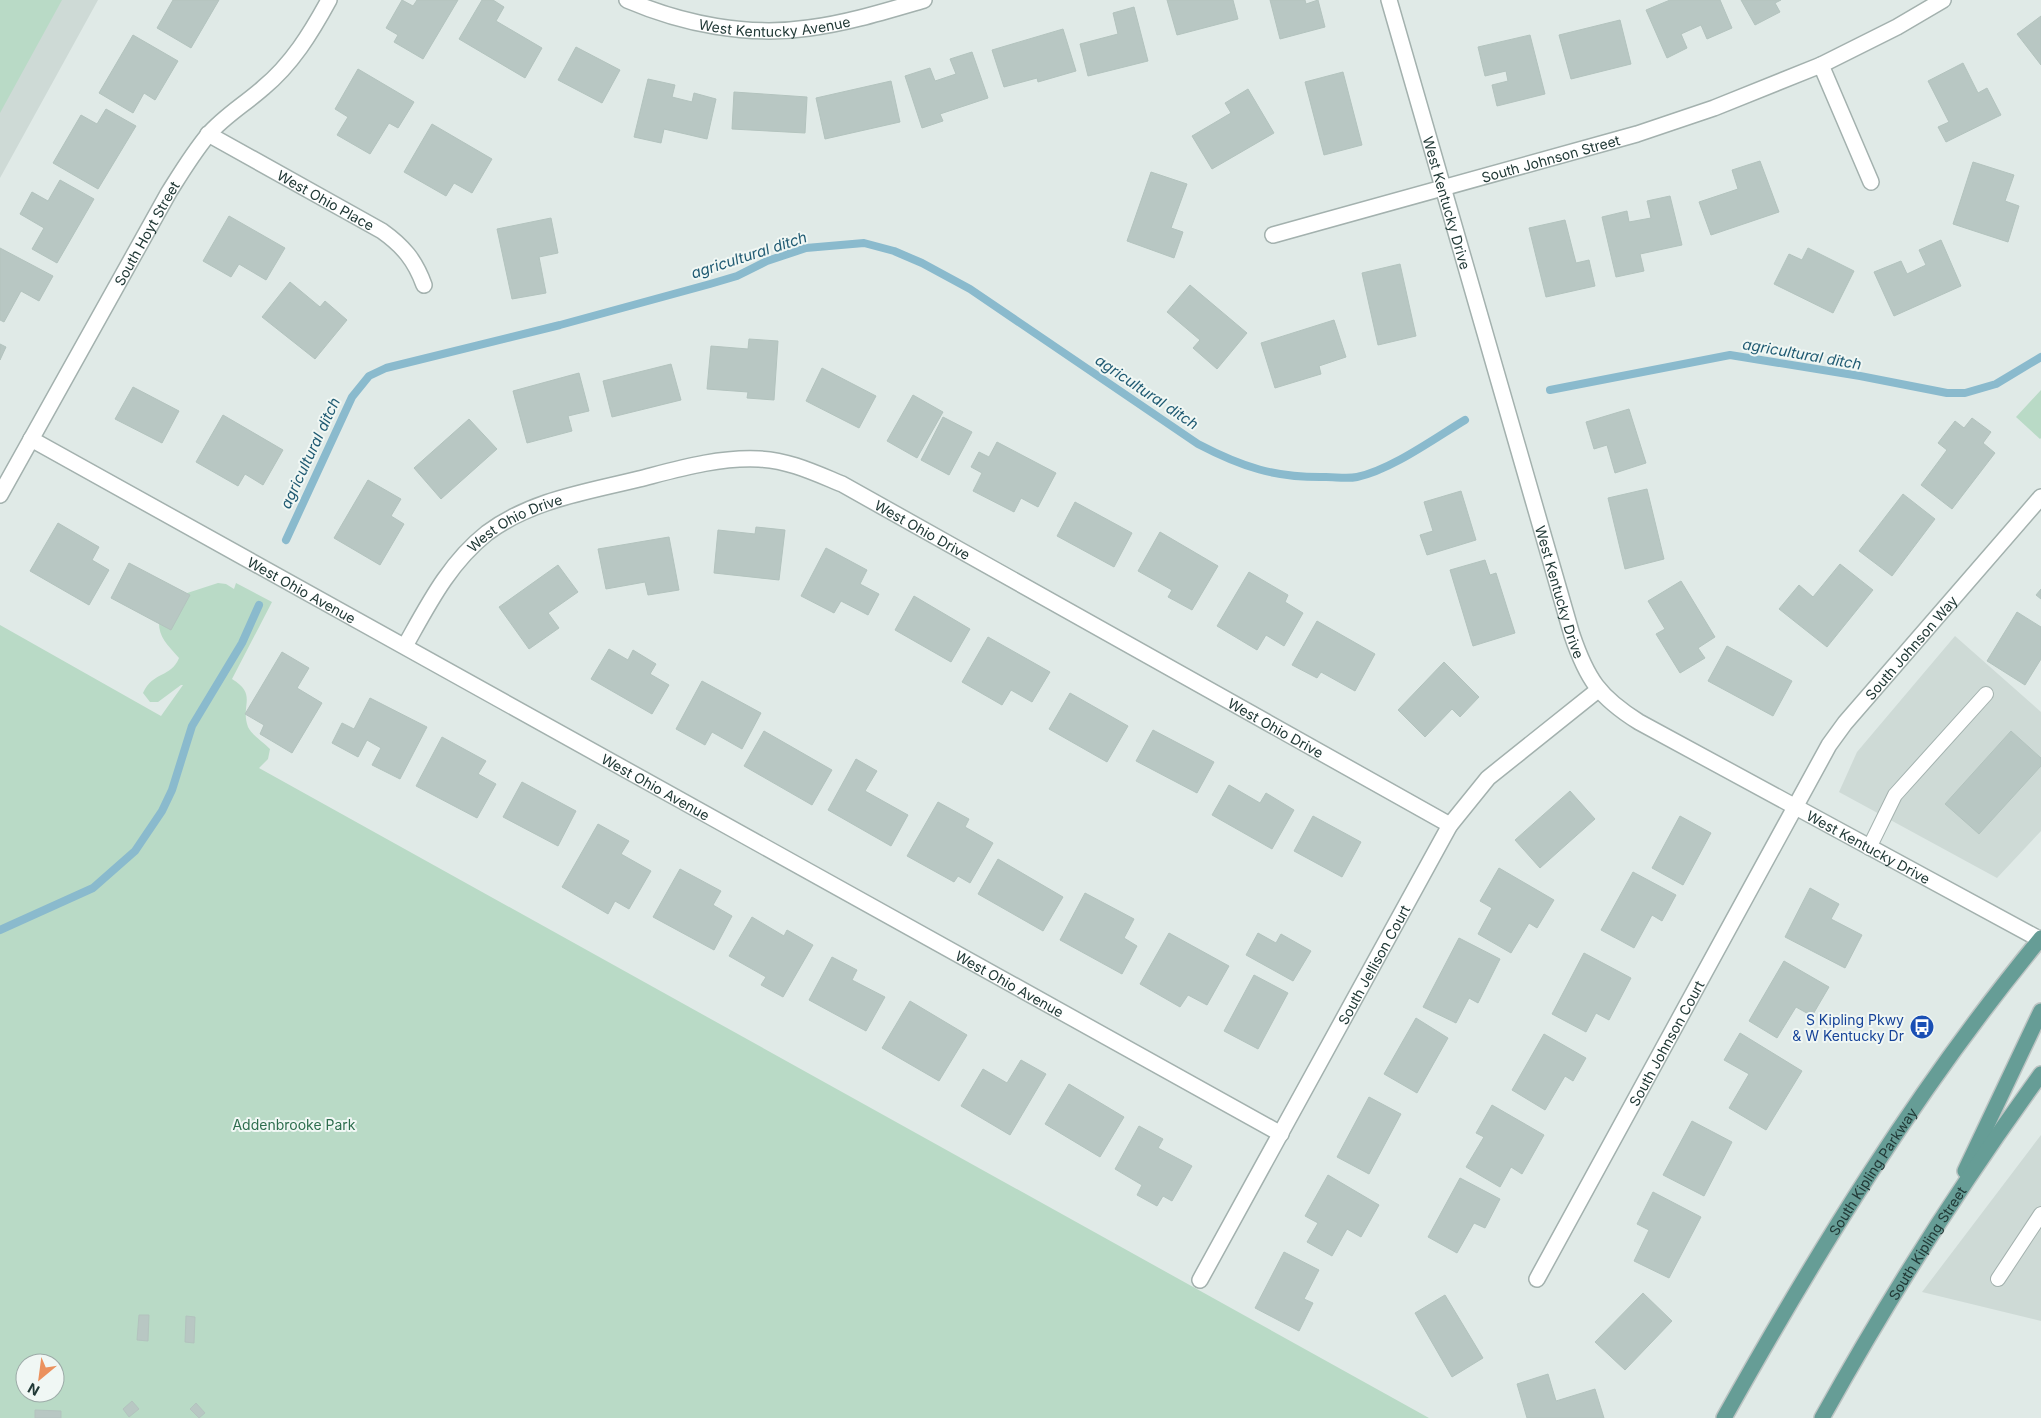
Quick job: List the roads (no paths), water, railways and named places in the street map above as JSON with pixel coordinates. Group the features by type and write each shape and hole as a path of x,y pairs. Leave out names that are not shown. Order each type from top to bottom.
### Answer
{"main road":[{"name":"South Kipling Parkway","path":"1724,1418 1821,1251 1905,1117 1978,1014 2041,940"},
{"path":"1944,1215 2041,1011"},
{"name":"South Kipling Street","path":"1822,1418 1894,1292 1944,1215 2041,1074"},
{"path":"1991,1146 2041,1093"}],"street":[{"name":"South Hoyt Street","path":"0,495 169,192 208,134 263,88 290,62 305,42 329,0"},
{"name":"West Kentucky Avenue","path":"626,0 654,11 697,22 740,29 773,31 808,29 846,22 924,0"},
{"name":"West Kentucky Drive","path":"1389,0 1572,635 1579,654 1598,690 1639,722 1794,808 2041,940"},
{"name":"South Johnson Street","path":"1273,235 1680,120 1821,65 1897,27 1943,0"},
{"path":"1821,65 1871,182"},
{"name":"West Ohio Place","path":"208,134 382,231 407,251 416,264 424,285"},
{"name":"West Ohio Avenue","path":"31,439 1281,1134"},
{"name":"West Ohio Drive","path":"405,646 448,573 465,553 510,518 536,506 571,496 708,462 760,459 783,463 842,484 1450,825"},
{"name":"South Johnson Way","path":"1794,808 1825,752 1845,723 2041,497"},
{"name":"South Jellison Court","path":"1200,1280 1450,825 1488,778 1598,690"},
{"name":"South Johnson Court","path":"1538,1279 1794,808"}],"lane":[{"path":"1869,848 1895,795 1986,694"},
{"path":"1998,1279 2041,1214"}],"waterway":[{"name":"agricultural ditch","path":"286,540 352,397 369,376 386,368 560,325 710,284 737,276 767,261 806,248 864,243 894,251 922,263 970,289 1198,444 1229,459 1259,469 1291,476 1357,477 1398,461 1465,420"},
{"name":"agricultural ditch","path":"1550,390 1730,355 1860,376 1947,393 1965,393 1996,384 2041,357"},
{"name":"agricultural ditch","path":"0,930 93,888 135,851 162,811 172,790 192,726 242,643 259,605"}],"place":[{"name":"S Kipling Pkwy & W Kentucky Dr","path":"1922,1027"}],"park label":[{"name":"Addenbrooke Park","path":"294,1124"}]}
